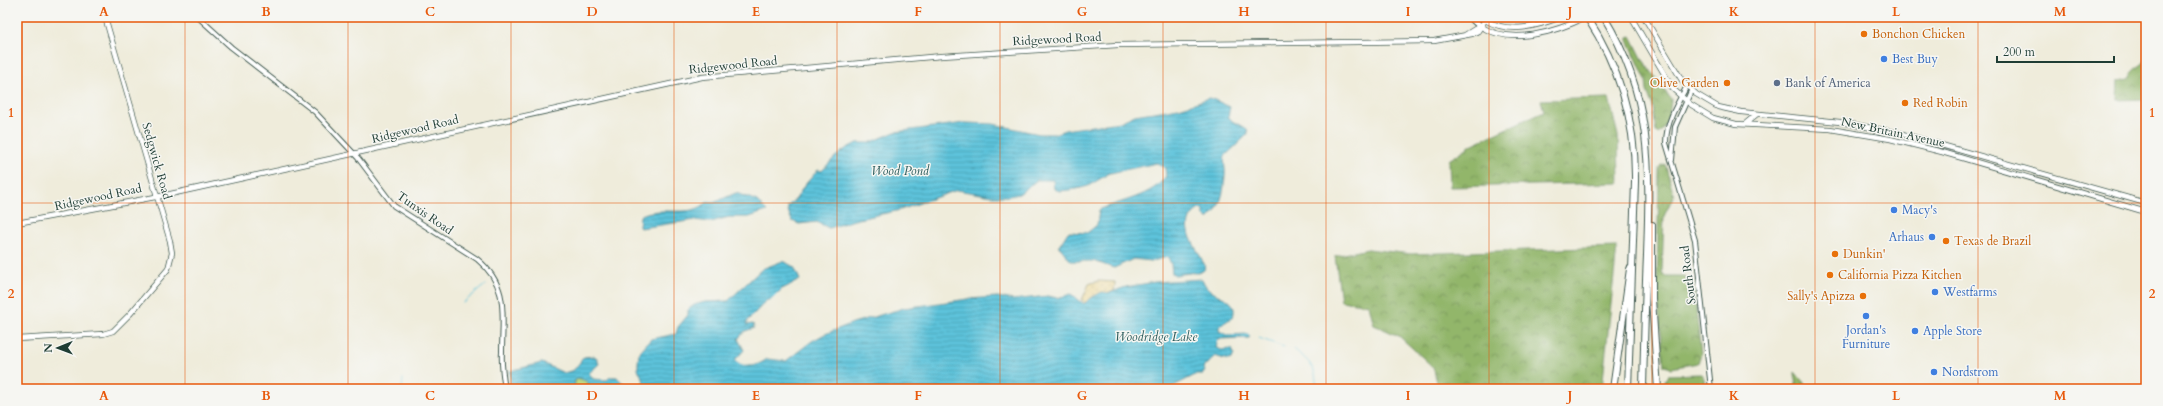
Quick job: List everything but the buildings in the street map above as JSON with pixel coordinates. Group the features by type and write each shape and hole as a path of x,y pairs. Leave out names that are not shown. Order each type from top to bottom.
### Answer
{"highway":[{"path":"1470,17 1480,26"},
{"path":"1587,17 1617,74 1631,126 1636,177 1628,388"},
{"path":"1604,17 1628,66 1642,112 1648,154 1649,206 1643,387"},
{"path":"1649,206 1652,230 1652,299 1658,388"},
{"path":"1612,389 1617,369 1628,279 1633,264"}],"main road":[{"name":"Sedgwick Road","path":"17,339 110,332 118,327 140,302 168,269 172,260 172,248 105,17"},
{"name":"Ridgewood Road","path":"17,223 157,196 707,77 886,61 1091,47 1414,42 1446,39 1477,31 1483,18 1501,26 1517,28 1531,26 1561,17"},
{"path":"1480,26 1497,34 1520,36 1566,25 1587,17"},
{"name":"New Britain Avenue","path":"1631,17 1668,82 1681,97 1713,118 1745,124 1799,126 1881,137 1942,152 2146,212"},
{"name":"New Britain Avenue","path":"1644,17 1673,69 1691,91 1718,107 1757,114 1844,122 1937,142 2146,203"},
{"path":"1745,124 1757,114"},
{"path":"1842,131 1844,122"},
{"path":"1937,142 1942,152"}],"street":[{"name":"Tunxis Road","path":"198,17 231,47 307,104 354,153 394,206 478,259 493,275 502,299 502,355 505,389"},
{"name":"South Road","path":"1687,86 1672,116 1666,137 1667,149 1672,160 1695,240 1711,389"},
{"name":"South Road","path":"1672,160 1675,127 1691,91"}],"green space":[{"path":"1490,17 1520,17 1519,21 1508,23 1501,22"},
{"path":"1631,36 1643,60 1671,99 1666,124 1658,134 1656,132 1653,107 1647,91 1646,80 1628,40 1628,37"},
{"path":"2146,59 2146,99 2118,100 2119,81 2128,79 2130,74"},
{"path":"1609,98 1618,136 1619,183 1450,187 1449,160 1473,144 1544,111 1541,100"},
{"path":"1665,164 1674,195 1664,216 1662,272 1665,276 1683,276 1693,281 1701,354 1698,363 1671,368 1664,366 1657,291 1659,168 1661,165"},
{"path":"1617,247 1602,389 1439,389 1433,367 1399,336 1374,325 1369,305 1341,301 1335,256 1368,249 1411,254"},
{"path":"1795,372 1809,389 1796,389"},
{"path":"1701,374 1704,378 1705,389 1666,389 1665,380 1668,375"},
{"path":"578,378 587,381 588,386 584,389 574,389 575,380"}],"sand":[{"path":"1098,281 1115,282 1114,292 1092,297 1085,303 1082,300 1089,284"}],"water":[{"name":"Wood Pond","path":"1210,98 1230,107 1228,116 1232,121 1247,129 1248,134 1225,156 1224,188 1216,210 1208,219 1204,216 1203,210 1199,209 1192,215 1189,222 1191,237 1205,268 1203,271 1175,275 1172,273 1171,264 1168,257 1152,261 1133,259 1114,268 1093,261 1071,261 1059,246 1068,232 1087,233 1097,225 1099,210 1136,197 1153,189 1166,176 1165,168 1157,163 1110,173 1088,186 1077,189 1060,191 1054,189 1053,180 1037,180 1019,194 1009,196 993,196 957,190 900,210 854,220 829,228 817,222 799,224 792,221 788,211 788,206 796,199 804,186 818,170 822,171 835,157 847,148 857,143 869,143 895,132 965,123 993,124 1039,134 1054,134 1065,130 1120,122 1135,115 1179,108"},
{"path":"736,193 757,201 767,211 749,217 729,217 711,222 695,220 639,227 640,216 648,213 657,211 693,210 701,207 708,201 713,203"},
{"name":"Woodridge Lake","path":"783,261 794,267 800,280 782,289 771,300 767,300 748,320 746,325 753,324 754,328 745,331 738,339 744,350 735,360 743,365 751,366 759,364 767,359 786,361 812,341 823,335 853,323 904,308 968,299 998,297 1013,300 1048,296 1057,298 1071,294 1084,304 1089,299 1102,292 1109,293 1126,287 1155,282 1202,279 1209,289 1227,299 1233,306 1233,317 1219,326 1219,331 1227,335 1248,334 1250,336 1249,338 1218,339 1216,348 1221,350 1232,349 1234,354 1232,359 1228,360 1215,356 1207,365 1205,364 1203,368 1205,371 1203,374 1197,374 1168,389 582,389 588,386 588,382 579,378 575,380 574,389 511,389 510,371 542,363 564,373 574,370 584,357 594,356 597,358 599,364 589,373 593,379 607,380 610,377 617,377 630,387 637,387 644,381 638,369 639,354 651,339 676,334 678,327 688,315 688,310 694,305 705,302 728,301 762,269"}],"waterway":[{"path":"463,303 485,285"},
{"path":"1259,338 1284,347"},
{"path":"1294,349 1306,359 1312,367 1317,385 1320,389"},
{"path":"402,389 403,379"}],"place":[{"name":"Bonchon Chicken","path":"1864,34"},
{"name":"Best Buy","path":"1884,59"},
{"name":"Olive Garden","path":"1727,83"},
{"name":"Bank of America","path":"1777,83"},
{"name":"Red Robin","path":"1905,103"},
{"name":"Macy's","path":"1894,210"},
{"name":"Arhaus","path":"1932,237"},
{"name":"Texas de Brazil","path":"1946,241"},
{"name":"Dunkin'","path":"1835,254"},
{"name":"California Pizza Kitchen","path":"1830,275"},
{"name":"Westfarms","path":"1935,292"},
{"name":"Sally's Apizza","path":"1863,296"},
{"name":"Jordan's Furniture","path":"1866,316"},
{"name":"Apple Store","path":"1915,331"},
{"name":"Nordstrom","path":"1934,372"}]}
